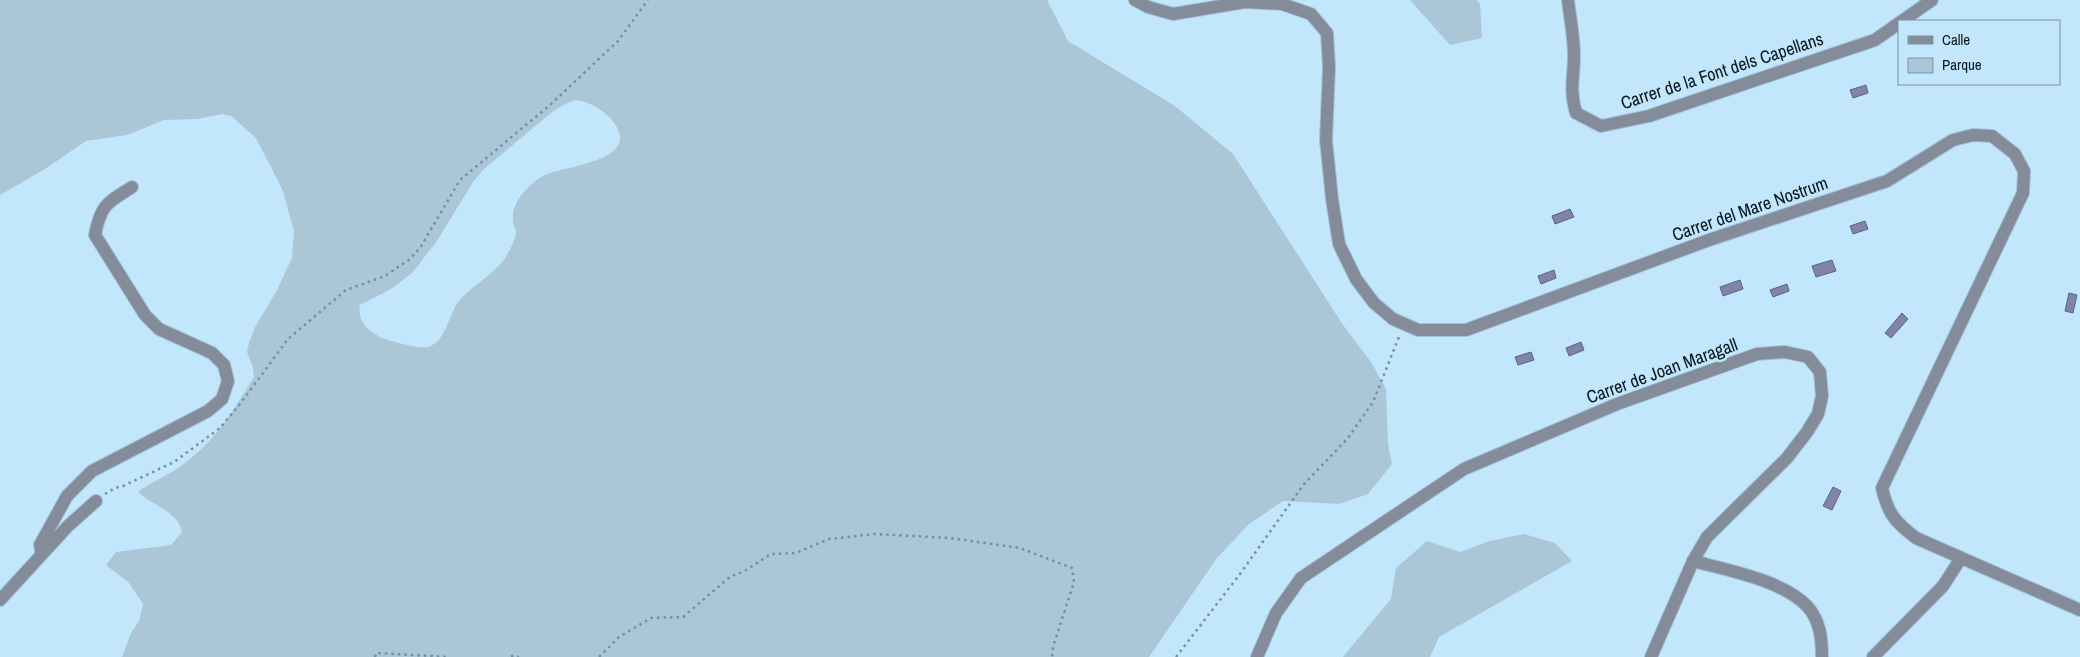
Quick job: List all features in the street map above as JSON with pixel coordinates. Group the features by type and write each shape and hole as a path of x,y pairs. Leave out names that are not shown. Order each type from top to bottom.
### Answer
{"street":[{"name":"Carrer del Mare Nostrum","path":"1135,0 1148,7 1173,14 1245,2 1282,4 1311,14 1327,33 1330,67 1326,140 1339,244 1356,279 1374,303 1393,319 1418,330 1466,330 1709,240 1887,181 1953,140 1973,135 1992,136 2015,154 2024,172 2023,194 1882,488 1887,508 1897,524 1916,538 2080,610"},
{"name":"Carrer de la Font dels Capellans","path":"1568,0 1574,55 1571,84 1572,101 1576,113 1601,126 1649,116 1875,40 1898,23"},
{"name":"Carrer de la Font dels Capellans","path":"1903,20 1932,0"},
{"path":"42,554 40,545 67,496 92,471 208,411 222,399 228,381 224,365 212,353 158,328 144,316 95,235 98,220 106,203 132,187"},
{"name":"Carrer de Joan Maragall","path":"1257,657 1276,612 1301,578 1464,469 1617,404 1757,354 1785,352 1808,358 1820,372 1822,396 1818,414 1807,432 1786,458 1707,537 1693,561 1651,657"},
{"path":"0,600 42,554 96,500"},
{"path":"1873,657 1943,586 1960,558"},
{"path":"1693,561 1776,586 1790,593 1807,607 1817,623 1821,635 1822,657"}],"path":[{"path":"96,500 115,488 174,462 212,433 240,404 288,339 346,290 385,276 410,259 420,248 434,226 460,180 550,105 618,42 648,0"},
{"path":"1176,657 1240,574 1304,484 1348,438 1373,402 1404,324"},
{"path":"599,657 619,637 651,618 683,617 731,576 743,572 771,554 796,553 829,539 875,534 950,538 1020,548 1072,568 1074,582 1053,647 1052,657"},
{"path":"376,657 376,653 449,657"},
{"path":"513,657 519,657"}],"green space":[{"path":"0,0 1047,0 1068,41 1175,106 1233,154 1343,325 1371,362 1386,389 1388,444 1392,464 1368,494 1339,504 1283,501 1249,524 1217,558 1149,657 122,657 131,633 139,621 143,604 129,583 106,565 116,552 171,545 182,532 176,519 138,492 175,470 200,450 229,417 254,377 247,352 249,343 255,327 277,290 292,258 294,231 283,191 255,137 231,116 223,114 197,119 164,120 127,135 86,141 45,169 0,195","holes":["576,100 596,107 612,120 620,134 618,145 610,153 598,160 543,176 523,193 516,203 514,210 513,224 516,234 504,260 459,301 443,333 434,344 428,347 404,344 384,339 367,328 360,316 360,305 391,289 412,273 437,241 473,182 484,169 552,112"]},
{"path":"1410,0 1477,0 1480,4 1482,38 1450,45"},
{"path":"1524,534 1555,543 1572,561 1439,637 1430,657 1343,657 1391,599 1396,568 1427,541 1460,552 1490,541"}],"water":[{"path":"1866,85 1868,93 1853,98 1850,90"},
{"path":"1570,209 1574,217 1555,224 1552,216"},
{"path":"1865,221 1868,229 1853,234 1850,226"},
{"path":"1832,260 1836,271 1816,277 1812,266"},
{"path":"1554,270 1556,278 1541,284 1538,276"},
{"path":"1740,280 1743,289 1723,296 1720,287"},
{"path":"1787,284 1789,291 1773,297 1770,290"},
{"path":"2069,293 2077,295 2073,313 2065,311"},
{"path":"1902,313 1908,319 1891,338 1885,333"},
{"path":"1581,342 1584,350 1569,356 1566,348"},
{"path":"1531,352 1534,360 1518,365 1515,357"},
{"path":"1833,487 1841,491 1832,510 1823,506"}]}
